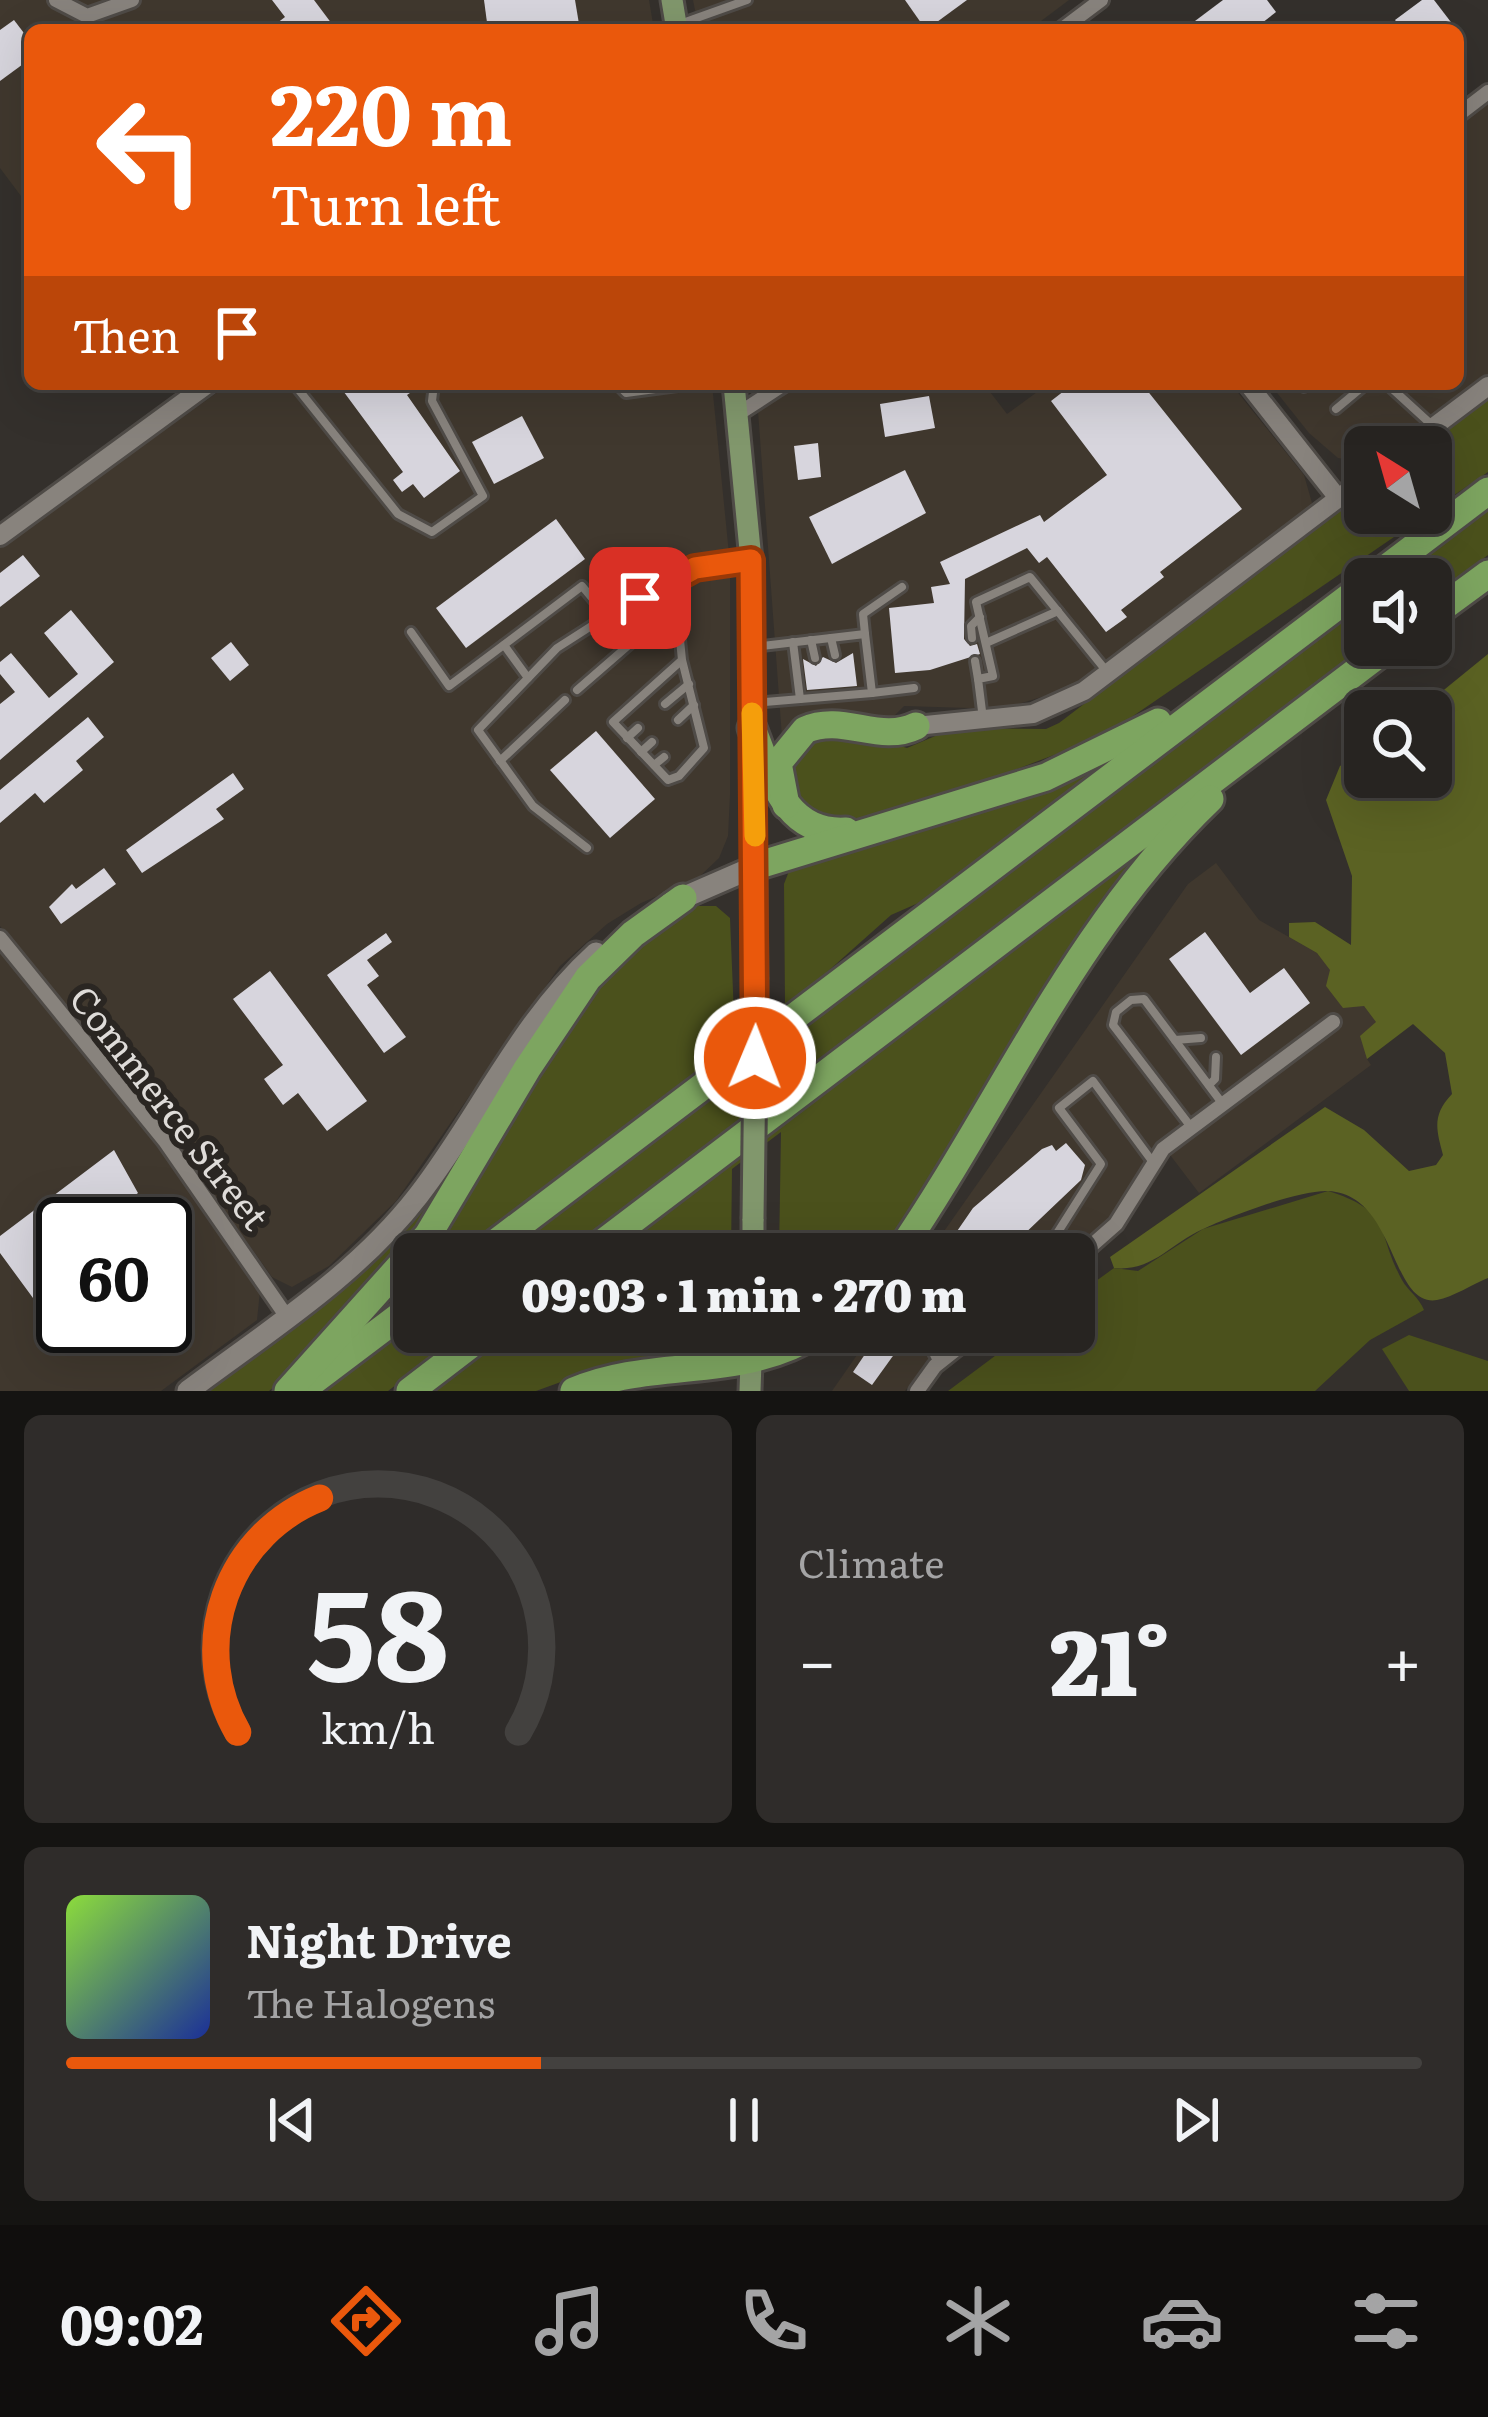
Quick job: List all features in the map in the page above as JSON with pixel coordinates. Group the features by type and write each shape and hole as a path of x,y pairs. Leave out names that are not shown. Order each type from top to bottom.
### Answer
{"highway":[{"path":"1400,558 1488,491"},
{"path":"1452,601 1488,574"},
{"path":"756,866 1046,777 1114,748 1344,598"},
{"path":"509,1233 1344,601"},
{"path":"616,1233 1362,666"},
{"path":"752,716 786,805 808,826 822,831 880,827"},
{"path":"786,805 778,764 805,730 844,726 894,737 916,727"},
{"path":"912,1233 962,1158 1092,935 1142,868 1264,738"},
{"path":"288,1391 428,1234 527,1069 588,979 633,934 683,898"},
{"path":"300,1391 393,1321"},
{"path":"410,1391 460,1353"},
{"path":"574,1391 615,1376 672,1371 751,1377 787,1353"},
{"path":"672,1371 717,1391"}],"main road":[{"path":"735,390 751,560 756,866 753,1233"},
{"path":"188,1391 345,1274 407,1209 559,988 622,931 756,866"}],"street":[{"path":"56,0 78,15 117,10 132,0"},
{"path":"1069,24 1101,0"},
{"path":"1464,111 1488,92"},
{"path":"1435,426 1488,386"},
{"path":"0,536 200,390"},
{"path":"738,414 775,390"},
{"path":"1253,390 1338,498"},
{"path":"916,727 1033,714 1108,674 1344,494"},
{"name":"Commerce Street","path":"0,938 166,1141 287,1317"},
{"path":"1095,1243 1116,1225 1152,1161 1333,1022"},
{"path":"917,1391 951,1353"}],"lane":[{"path":"686,24 747,0"},
{"path":"300,390 398,514 433,532 483,496 433,400 434,390"},
{"path":"1336,409 1359,390"},
{"path":"1394,390 1433,426"},
{"path":"587,848 532,806 478,730 557,648 607,616 695,568 751,560"},
{"path":"978,680 993,676 976,602 1030,577 1108,674"},
{"path":"674,580 682,660 704,748 679,776 668,780 613,722 682,660"},
{"path":"410,632 448,686 581,586 630,644 578,689"},
{"path":"872,693 863,614 902,587"},
{"path":"986,643 1058,611"},
{"path":"972,638 971,626 980,617"},
{"path":"752,647 865,634"},
{"path":"831,638 835,655"},
{"path":"811,640 814,658"},
{"path":"793,642 800,699"},
{"path":"504,644 528,678"},
{"path":"975,661 983,720"},
{"path":"665,704 689,684"},
{"path":"752,716 821,694 914,688"},
{"path":"500,761 565,700"},
{"path":"678,720 694,705"},
{"path":"691,733 699,725"},
{"path":"628,738 638,728"},
{"path":"641,752 652,742"},
{"path":"654,765 664,757"},
{"path":"1192,1129 1114,1025 1116,1012 1131,1000 1144,999 1223,1105"},
{"path":"1175,1040 1202,1038"},
{"path":"1208,1085 1215,1079 1216,1057"},
{"path":"1057,1233 1101,1164 1059,1108 1093,1081 1152,1161"},
{"path":"933,1353 938,1363"}],"shaded area":[{"path":"0,0 649,0 653,24 24,24 24,200 0,168"},
{"path":"693,0 1069,0 1037,24 698,24"},
{"path":"1488,102 1488,376 1422,426 1344,426 1344,459 1309,433 1275,390 1464,390 1464,120"},
{"path":"221,390 713,390 730,564 730,795 728,836 719,858 697,879 607,924 560,966 396,1201 329,1266 292,1287 272,1277 184,1154 0,926 0,548"},
{"path":"756,390 989,390 1007,414 1040,390 1236,390 1304,475 1312,503 1308,512 1074,687 1002,709 904,706 890,720 782,737"},
{"path":"1216,863 1259,920 1317,953 1377,1023 1367,1059 1371,1065 1199,1193 1161,1143 1119,1210 1094,1233 943,1233 1188,884"},
{"path":"0,951 169,1157 260,1291 257,1320 161,1391 0,1391"},
{"path":"858,1353 939,1353 905,1391 832,1391"}],"green space":[{"path":"1488,397 1488,472 1452,497 1452,426"},
{"path":"1344,506 1344,534 1398,534 1363,558 1344,558 1344,571 1104,736 872,824 810,819 782,769 793,744 852,732 907,748 954,728 1046,729"},
{"path":"1488,507 1488,555 1452,582 1452,558 1421,558"},
{"path":"1344,617 1344,664 596,1233 534,1233"},
{"path":"1488,654 1488,1278 1437,1300 1422,1298 1410,1287 1368,1210 1351,1197 1328,1191 1247,1211 1203,1229 1139,1266 1114,1268 1110,1257 1325,1107 1364,1130 1409,1171 1436,1165 1443,1155 1437,1123 1452,1094 1445,1053 1413,1024 1367,1059 1360,1036 1376,1022 1364,1006 1343,1008 1326,986 1330,970 1317,953 1289,937 1289,923 1315,922 1351,945 1352,876 1326,800 1340,766 1344,764 1344,798 1452,798 1452,690 1444,690"},
{"path":"1096,763 1101,769 932,897 891,915 789,1006 491,1233 439,1233 592,989 651,935 695,906 716,906 730,918 735,1040 785,1003 784,884 791,866"},
{"path":"1144,850 900,1233 779,1233 781,1132 732,1169 731,1233 638,1233"},
{"path":"480,1127 436,1209 415,1233 399,1233 427,1204"},
{"path":"1328,1191 1373,1215 1402,1280 1424,1310 1370,1340 1315,1391 948,1391 999,1353 1095,1353 1095,1282 1114,1268 1138,1271 1203,1229"},
{"path":"393,1240 393,1258 299,1366 269,1391 205,1391 369,1265"},
{"path":"1409,1335 1488,1361 1488,1391 1409,1391 1382,1349"},
{"path":"393,1340 393,1353 438,1353 388,1391 325,1391"},
{"path":"479,1353 695,1353 613,1363 536,1391 429,1391"}],"building":[{"path":"272,0 314,0 332,24 276,24 285,17"},
{"path":"484,0 575,0 579,24 487,24"},
{"path":"905,0 967,0 934,24 922,24"},
{"path":"1223,0 1267,0 1276,12 1261,24 1191,24"},
{"path":"1422,0 1434,0 1452,24 1398,24 1395,20"},
{"path":"14,20 24,33 24,63 0,81 0,30"},
{"path":"342,390 414,390 407,395 460,471 424,498 413,484 402,492 393,480 403,472"},
{"path":"1065,390 1147,390 1242,509 1160,572 1164,577 1121,610 1127,617 1106,632 1047,557 1039,563 1027,548 965,579 964,639 970,646 977,644 980,654 930,670 895,673 889,608 934,603 931,587 950,584 940,562 1040,515 1044,522 1107,475 1051,401"},
{"path":"929,396 935,428 885,437 880,404"},
{"path":"522,416 544,458 494,484 472,442"},
{"path":"818,443 821,477 798,480 794,446"},
{"path":"905,470 926,513 832,564 809,517"},
{"path":"556,519 585,559 466,648 436,608"},
{"path":"23,555 40,576 0,607 0,573"},
{"path":"71,610 114,662 0,760 0,704 15,692 0,674 0,662 11,653 49,698 78,674 44,633"},
{"path":"231,642 249,665 230,681 211,658"},
{"path":"853,653 857,686 807,690 803,659 816,666 823,657 836,663"},
{"path":"88,717 104,737 76,761 83,770 44,803 35,793 0,823 0,790"},
{"path":"596,731 655,799 610,838 550,770"},
{"path":"233,773 244,789 216,809 224,819 142,873 126,850"},
{"path":"104,868 116,884 61,924 49,907 72,884 76,889"},
{"path":"1205,932 1250,993 1284,968 1310,1003 1241,1055 1169,959"},
{"path":"386,933 392,942 367,960 379,976 367,985 406,1037 384,1053 327,975"},
{"path":"270,971 367,1101 327,1131 298,1093 283,1105 264,1079 283,1065 233,999"},
{"path":"1066,1143 1085,1165 1081,1180 1025,1233 956,1233 973,1208 1042,1149 1052,1145 1056,1151"},
{"path":"114,1150 138,1193 133,1197 52,1197"},
{"path":"36,1209 36,1302 0,1253 0,1236"},
{"path":"866,1353 895,1353 872,1385 853,1372"}],"slow traffic":[{"path":"752,713 755,836"}],"route":[{"path":"640,598 695,568 751,560 755,1058"}]}
